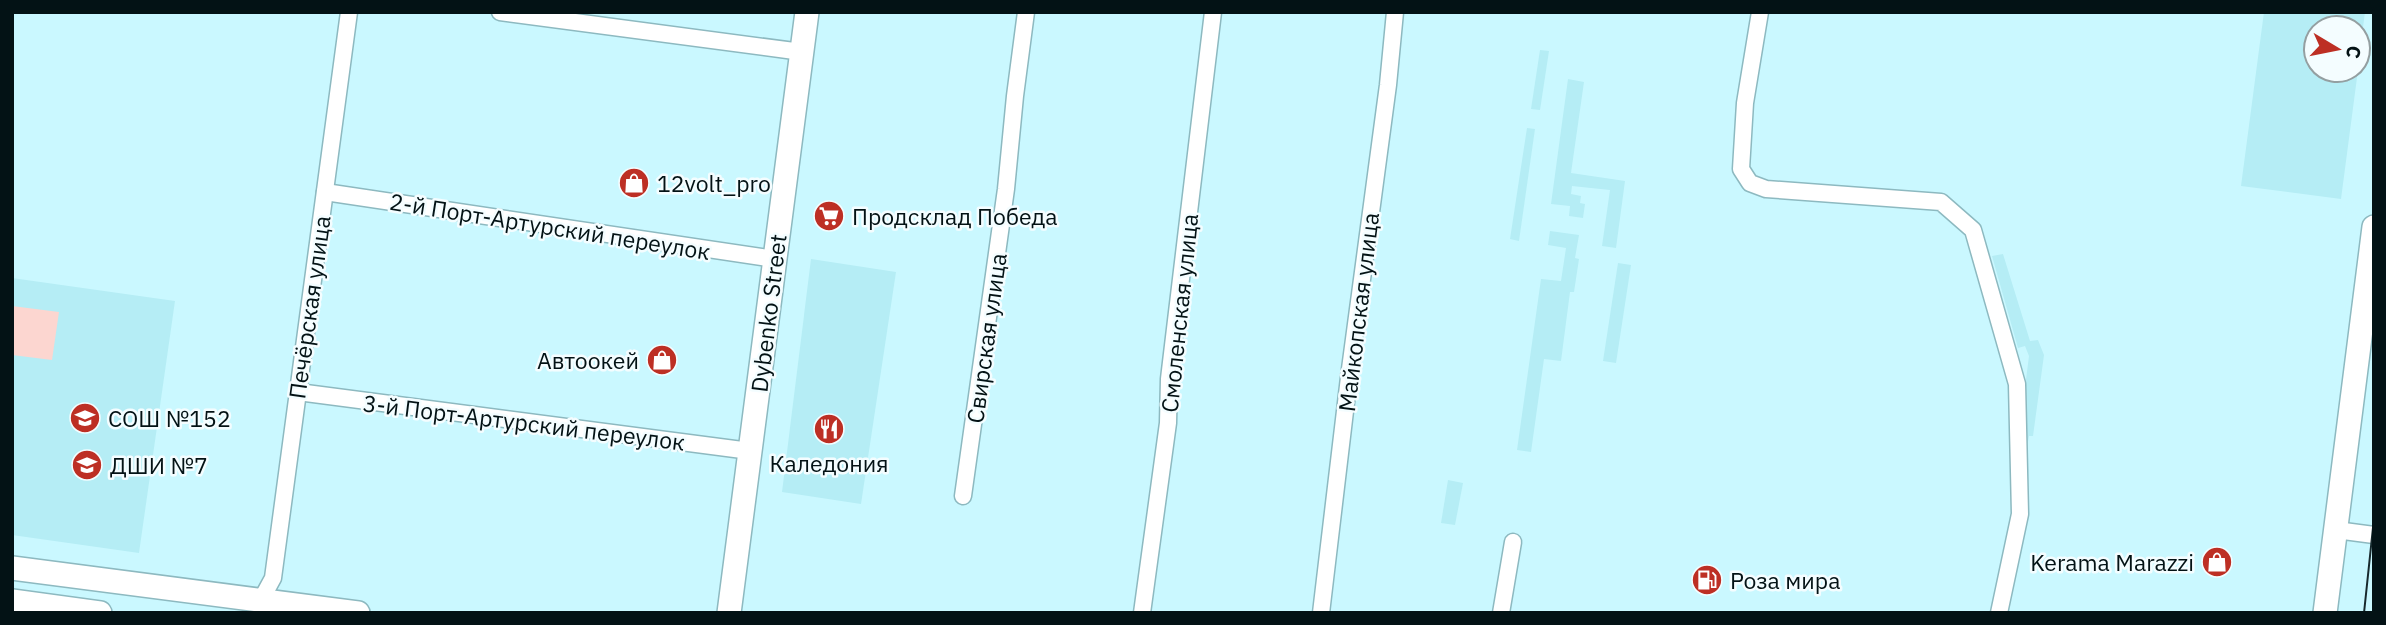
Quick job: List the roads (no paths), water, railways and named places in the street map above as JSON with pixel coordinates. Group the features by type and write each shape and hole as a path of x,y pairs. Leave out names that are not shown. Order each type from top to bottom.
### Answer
{"main road":[{"name":"Dybenko Street","path":"729,613 807,12"},
{"path":"2325,610 2374,227"},
{"path":"12,568 260,606 358,613"},
{"path":"12,601 100,613"}],"street":[{"name":"Печёрская улица","path":"260,606 273,578 349,12"},
{"path":"500,12 802,52"},
{"name":"Свирская улица","path":"963,496 994,284 1026,12"},
{"name":"Смоленская улица","path":"1142,613 1168,423 1169,379 1213,12"},
{"name":"Майкопская улица","path":"1321,613 1395,12"},
{"path":"1760,12 1745,103 1741,169 1750,183 1766,189 1941,202 1973,230 2017,384 2020,514 1999,613"},
{"name":"2-й Порт-Артурский переулок","path":"325,192 775,259"},
{"name":"3-й Порт-Артурский переулок","path":"298,392 750,451"},
{"path":"2336,530 2374,535"},
{"path":"1501,613 1513,542"}],"tram line":[{"path":"2364,613 2374,518"}],"place":[{"name":"12volt_pro","path":"634,183"},
{"name":"Продсклад Победа","path":"829,216"},
{"name":"Автоокей","path":"662,360"},
{"name":"СОШ №152","path":"85,418"},
{"name":"Каледония","path":"829,429"},
{"name":"ДШИ №7","path":"87,465"},
{"name":"Kerama Marazzi","path":"2217,562"},
{"name":"Роза мира","path":"1707,580"}]}
